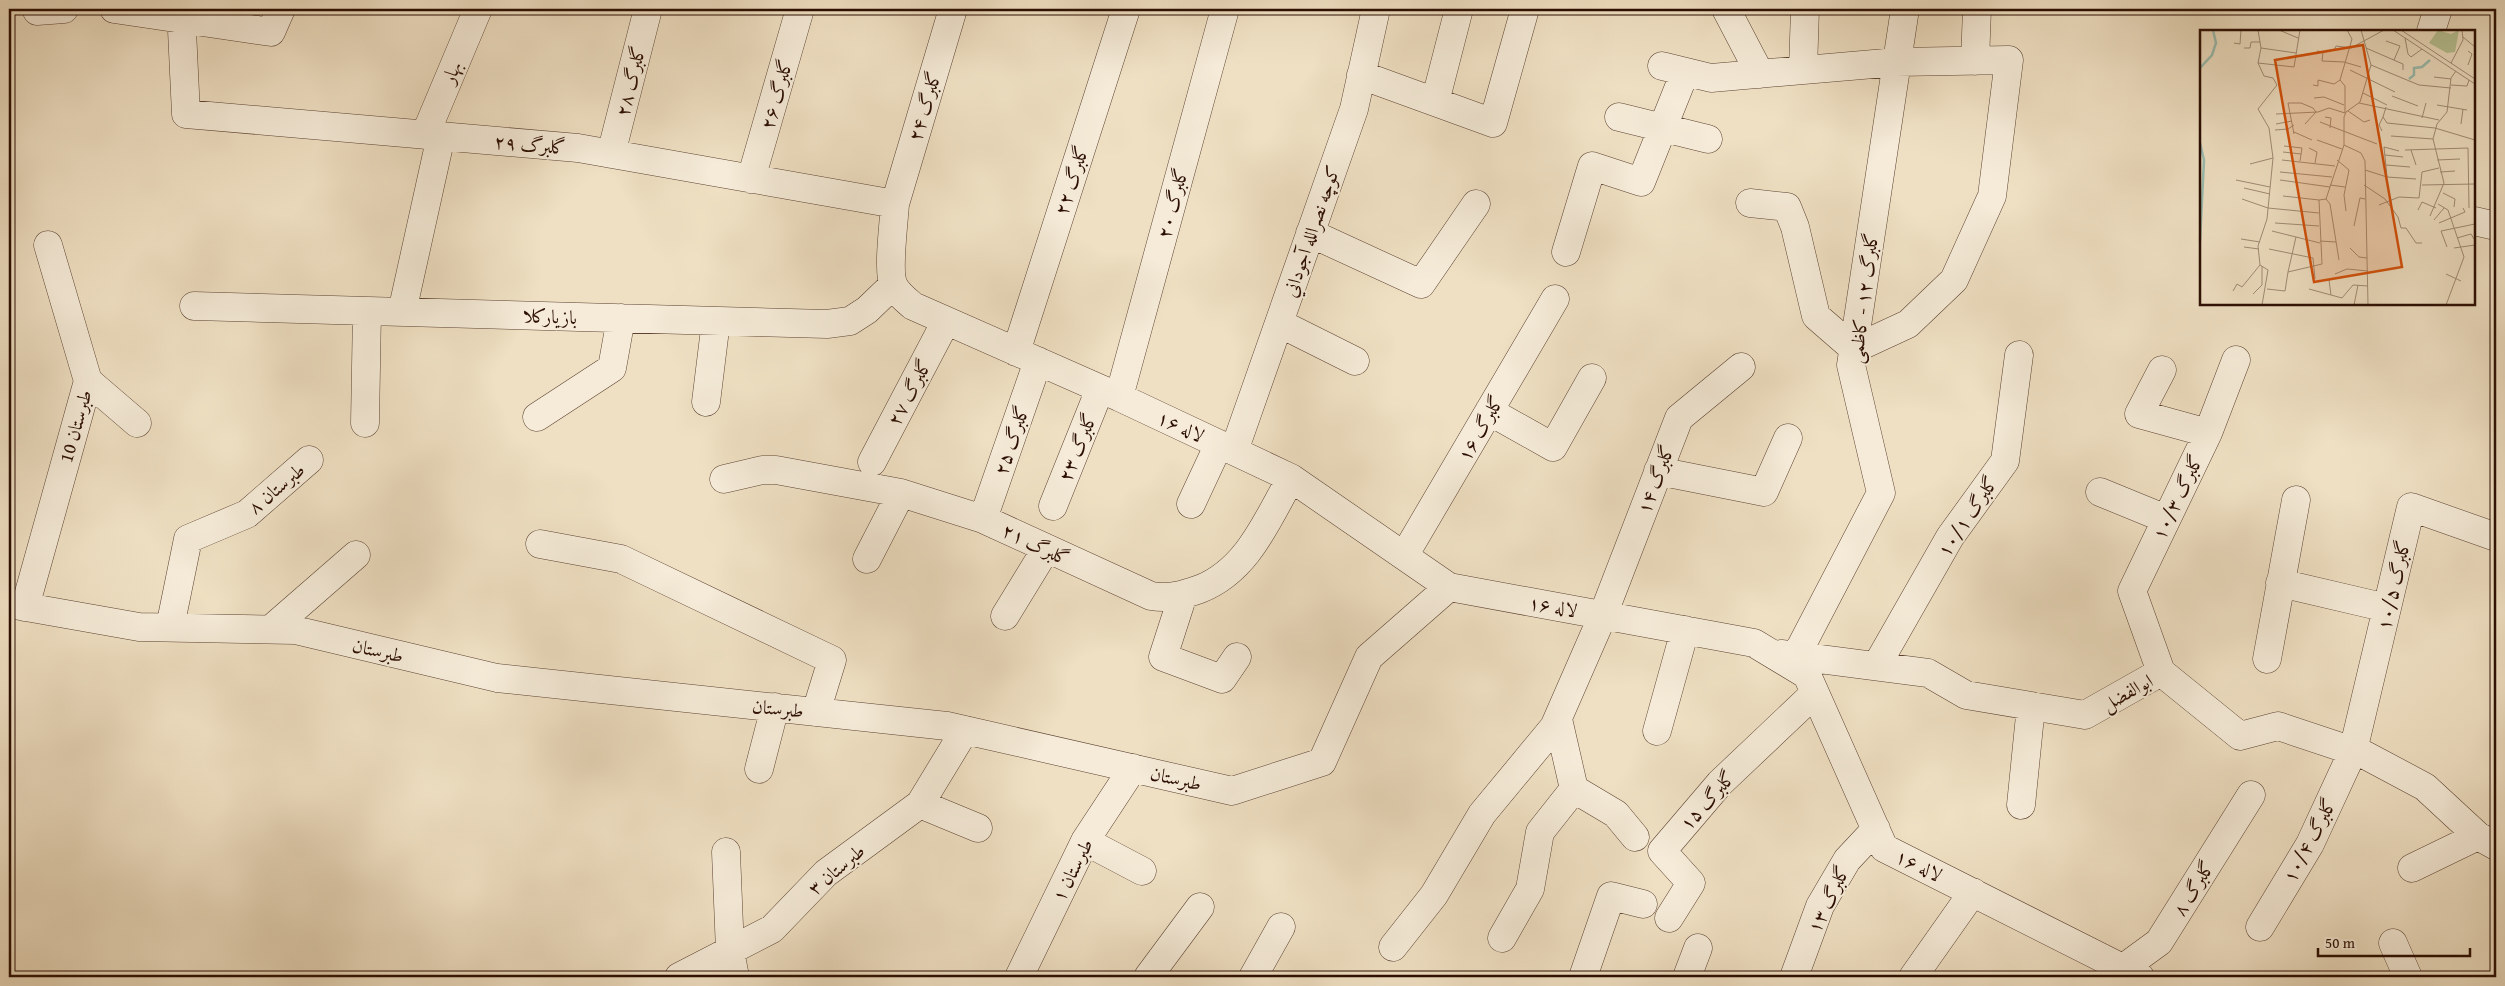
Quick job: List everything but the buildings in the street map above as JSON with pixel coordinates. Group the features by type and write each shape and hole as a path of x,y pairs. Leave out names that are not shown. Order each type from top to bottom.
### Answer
{"street":[{"path":"37,11 64,9"},
{"path":"114,9 181,13 271,32 280,9"},
{"name":"بهار","path":"402,312 433,135 478,9"},
{"name":"گلبرگ ۲۸","path":"611,154 648,9"},
{"name":"گلبرگ ۲۶","path":"751,178 800,9"},
{"name":"گلبرگ ۲۴","path":"894,204 953,9"},
{"name":"گلبرگ ۲۲","path":"1027,357 1126,9"},
{"name":"گلبرگ ۲۰","path":"1110,393 1225,9"},
{"name":"كوچه نصرالله آجوداني","path":"1191,504 1226,447 1279,323 1354,109 1376,9"},
{"path":"1434,102 1459,9"},
{"path":"1361,75 1493,123 1525,9"},
{"path":"1726,9 1760,74"},
{"path":"1803,70 1805,9"},
{"name":"گلبرگ ۱۲ - کاظمی","path":"1783,654 1881,493 1852,365 1905,9"},
{"path":"1975,61 1977,9"},
{"path":"2431,30 2438,9"},
{"name":"گلبرگ ۲۹","path":"181,13 186,114 578,148 894,204"},
{"path":"1566,252 1592,166 1640,182 1662,129 1674,69 1711,78 1897,62 2009,60 1992,196 1954,280 1908,324 1854,349 1816,316 1795,227 1786,207 1750,203"},
{"path":"1619,117 1708,139"},
{"path":"893,285 891,272 894,204"},
{"path":"1310,233 1421,284 1476,204"},
{"path":"2475,221 2496,226"},
{"name":"طبرستان 10","path":"17,606 88,381 48,245"},
{"name":"لاله ۱۶","path":"893,285 913,306 1110,393 1290,478 1449,587 1754,643 1783,654 1808,675 1884,848 1973,892 2126,974"},
{"name":"بازیارکلا","path":"194,306 827,324 850,321 866,310 893,285"},
{"name":"گلبرگ ۱۶","path":"1404,556 1555,299"},
{"path":"365,423 367,311"},
{"path":"537,418 612,368 621,318"},
{"path":"706,402 716,321"},
{"name":"گلبرگ ۲۷","path":"872,462 946,321"},
{"path":"1279,323 1355,362"},
{"name":"گلبرگ ۱۰/۱","path":"1877,665 1950,537 2005,461 2019,355"},
{"name":"گلبرگ ۲۵","path":"983,519 1027,357"},
{"path":"2208,432 2236,360"},
{"name":"گلبرگ ۱۴","path":"1393,946 1434,895 1482,814 1554,727 1603,615 1679,418 1741,367"},
{"name":"گلبرگ ۱۰/۳","path":"2161,672 2132,591 2208,432 2139,414 2162,370"},
{"path":"1489,411 1553,447 1592,378"},
{"path":"88,381 137,423"},
{"name":"گلبرگ ۲۳","path":"1053,506 1110,393"},
{"path":"1658,471 1764,492 1788,438"},
{"name":"طبرستان ۸","path":"170,627 188,539 247,514 309,460"},
{"name":"گلبرگ ۲۱","path":"724,479 762,470 776,470 901,493 983,519 1151,596 1167,598 1183,596 1212,584 1237,566 1249,552 1290,478"},
{"path":"2100,492 2166,519"},
{"path":"867,559 901,493"},
{"path":"2267,659 2296,500"},
{"name":"گلبرگ ۱۰/۵","path":"2353,751 2411,507 2496,537"},
{"path":"540,544 621,559 832,660 816,712"},
{"path":"1005,616 1046,549"},
{"path":"270,629 356,555"},
{"path":"2280,583 2387,608"},
{"name":"طبرستان","path":"17,606 139,626 294,630 497,678 947,726 1232,791 1322,762 1369,657 1449,587"},
{"path":"1183,596 1162,658 1222,679 1237,657"},
{"path":"1656,731 1685,630"},
{"name":"ابوالفضل","path":"1783,654 1928,673 1966,695 2085,715 2161,672 2240,736 2278,726 2353,751 2425,787 2487,841"},
{"name":"گلبرگ ۱۵","path":"1669,918 1691,883 1662,851 1720,783 1815,693"},
{"path":"2021,805 2031,706"},
{"path":"759,769 776,707"},
{"path":"1558,719 1574,789 1616,814 1636,837"},
{"name":"طبرستان ۳","path":"678,977 772,929 826,873 920,804 966,730"},
{"name":"گلبرگ ۱۰/۴","path":"2260,927 2310,844 2353,751"},
{"name":"طبرستان ۱","path":"1019,977 1085,841 1133,768"},
{"path":"1502,938 1530,889 1540,832 1574,789"},
{"name":"گلبرگ ۸","path":"2126,974 2159,942 2251,795"},
{"path":"920,804 978,828"},
{"name":"گلبرگ ۱۳","path":"1794,977 1820,906 1847,860 1876,829"},
{"path":"1085,841 1142,871"},
{"path":"2412,868 2487,841"},
{"path":"726,852 730,951 735,977"},
{"path":"1913,977 1973,892"},
{"path":"1583,977 1611,896 1643,904"},
{"path":"1148,977 1200,907"},
{"path":"1253,977 1281,927"},
{"path":"2393,943 2408,977"},
{"path":"1687,977 1698,948"}]}
